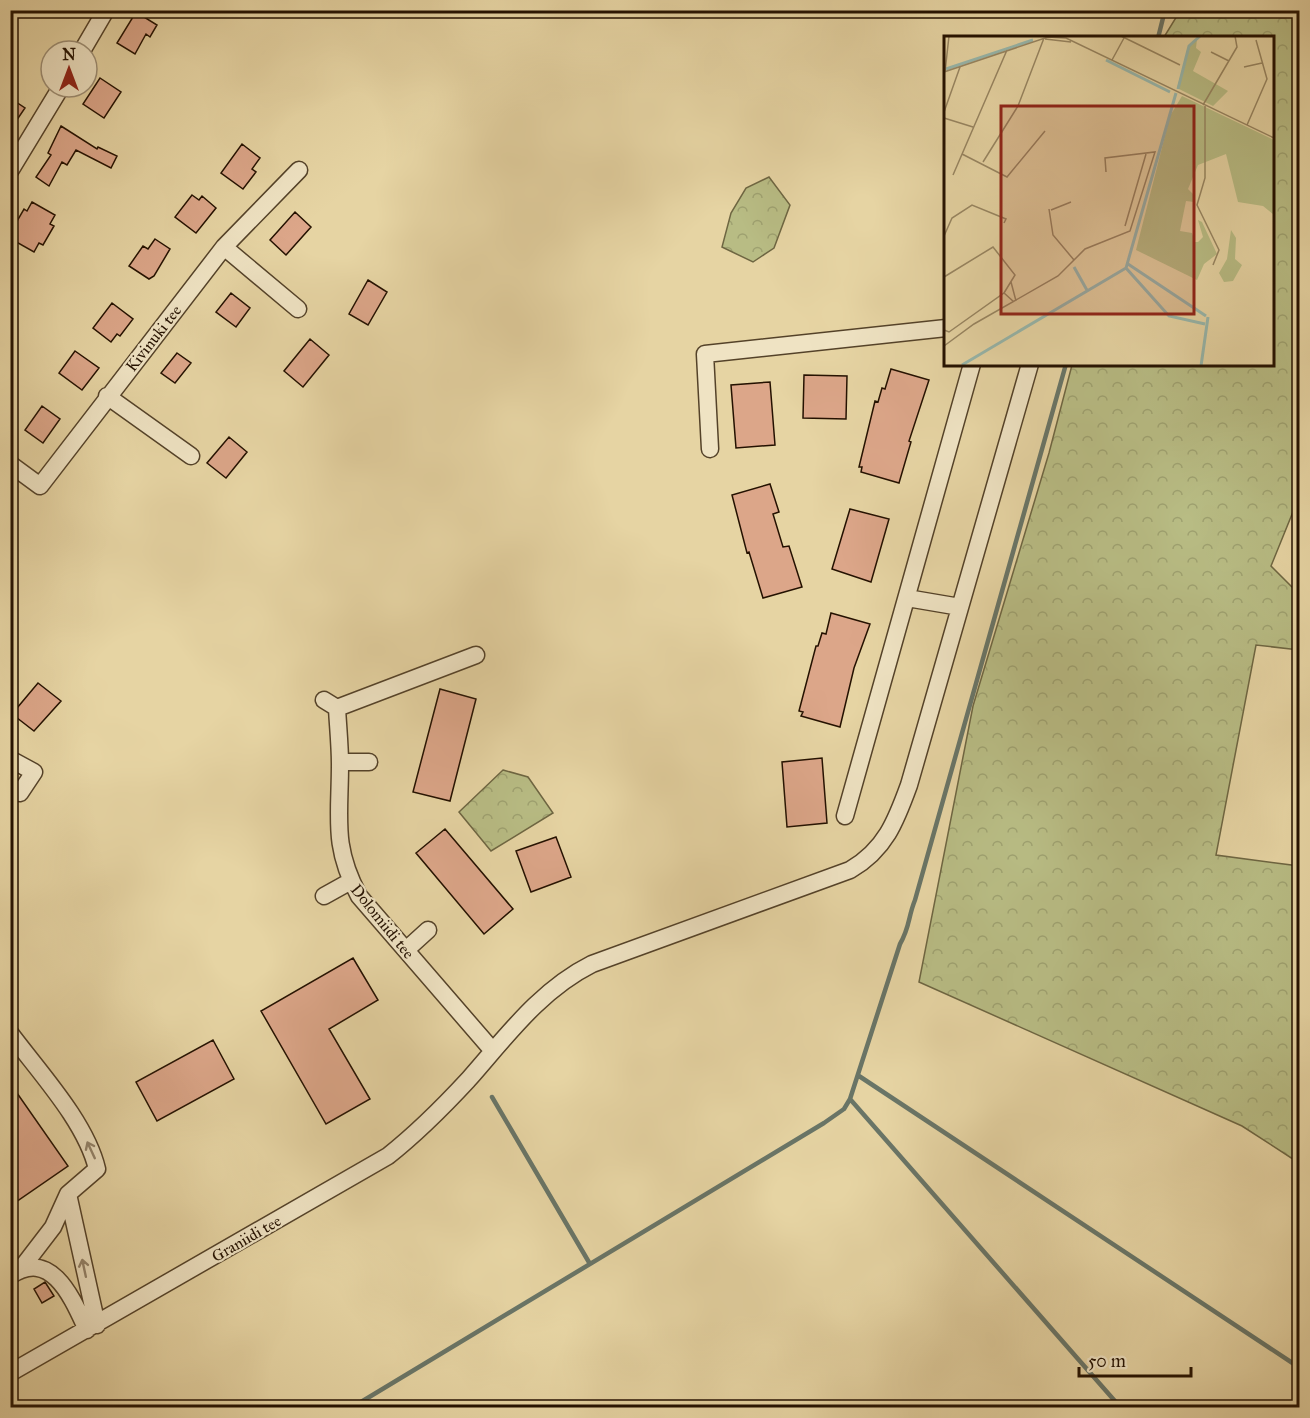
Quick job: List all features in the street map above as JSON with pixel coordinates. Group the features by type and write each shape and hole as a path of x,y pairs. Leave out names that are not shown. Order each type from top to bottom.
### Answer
{"street":[{"path":"89,39 106,10"},
{"path":"10,171 54,99"},
{"name":"Kivinuki tee","path":"10,464 40,486 107,396 224,247 299,170"},
{"path":"224,247 298,309"},
{"path":"710,449 705,354 944,328"},
{"path":"845,816 971,366"},
{"name":"Graniidi tee","path":"10,1373 92,1328 387,1156 419,1131 532,1008 569,975 592,964 850,870 866,861 889,834 897,819 1029,366"},
{"path":"107,396 191,456"},
{"path":"907,598 960,608"},
{"name":"Dolomiidi tee","path":"476,655 331,704 340,762 338,834 343,864 359,896 493,1051"},
{"path":"10,759 34,772 20,793"},
{"path":"340,762 369,762"},
{"path":"324,896 351,880"},
{"path":"405,950 428,930"},
{"path":"10,1033 70,1114 93,1152 97,1169 68,1194 54,1227 15,1273"},
{"path":"68,1194 92,1328"},
{"path":"15,1273 40,1268 59,1280 92,1328"}],"green space":[{"path":"1180,11 1299,11 1299,497 1271,566 1299,594 1299,650 1256,645 1216,855 1299,866 1299,1163 1242,1126 919,982 973,706 1049,453 1072,366 1274,366 1274,36 1165,36"},
{"path":"769,177 790,205 774,248 753,262 722,247 731,213 746,188"},
{"path":"503,770 528,777 553,813 491,851 459,812"}],"building":[{"path":"136,12 157,25 150,37 146,34 135,54 117,43"},
{"path":"100,78 121,92 104,118 83,104 86,99 99,99"},
{"path":"10,98 25,108 10,130"},
{"path":"61,126 97,149 98,147 117,156 111,168 76,150 67,165 62,162 49,186 36,177 51,155 48,153"},
{"path":"242,144 260,158 252,169 256,172 243,189 221,173"},
{"path":"192,195 199,200 202,196 216,208 196,233 175,217"},
{"path":"32,202 55,215 50,224 54,226 43,245 39,243 34,252 11,239 16,230 13,228 24,209 27,211"},
{"path":"295,212 311,227 286,255 270,240"},
{"path":"155,239 170,249 154,276 149,279 129,266 143,246 148,249"},
{"path":"368,280 387,292 368,325 349,314"},
{"path":"231,293 250,308 236,327 216,312"},
{"path":"112,303 133,319 120,336 117,334 111,342 93,328"},
{"path":"310,339 329,355 303,387 284,371"},
{"path":"75,351 99,368 82,390 59,373"},
{"path":"177,353 191,363 175,383 161,373"},
{"path":"891,369 929,380 909,441 911,442 899,483 861,472 862,467 859,467 875,401 878,402 882,388 885,389"},
{"path":"804,375 847,376 846,419 803,418"},
{"path":"770,382 775,445 736,448 731,385"},
{"path":"42,406 60,419 43,443 25,430"},
{"path":"229,437 247,452 226,478 207,463"},
{"path":"770,484 779,512 773,514 783,547 789,546 802,587 763,598 749,552 747,553 732,495"},
{"path":"850,509 889,519 871,582 832,569"},
{"path":"831,613 870,624 854,668 840,727 801,716 803,712 799,711 816,646 818,646 822,633 826,634"},
{"path":"38,683 61,701 34,731 12,714"},
{"path":"440,689 476,699 450,801 413,792"},
{"path":"822,758 827,823 787,827 782,762"},
{"path":"445,829 513,909 484,934 416,853"},
{"path":"556,837 571,877 531,892 516,851"},
{"path":"353,958 378,1000 329,1029 370,1099 326,1124 261,1011"},
{"path":"213,1040 234,1079 157,1121 136,1082"},
{"path":"10,1083 68,1166 10,1206"},
{"path":"45,1282 54,1296 42,1303 34,1289"}],"waterway":[{"path":"1158,36 1165,10"},
{"path":"1065,366 915,900 850,1099 1121,1408"},
{"path":"859,1076 1300,1368"},
{"path":"492,1097 590,1264"},
{"path":"351,1408 824,1123 844,1109 850,1099"}]}
